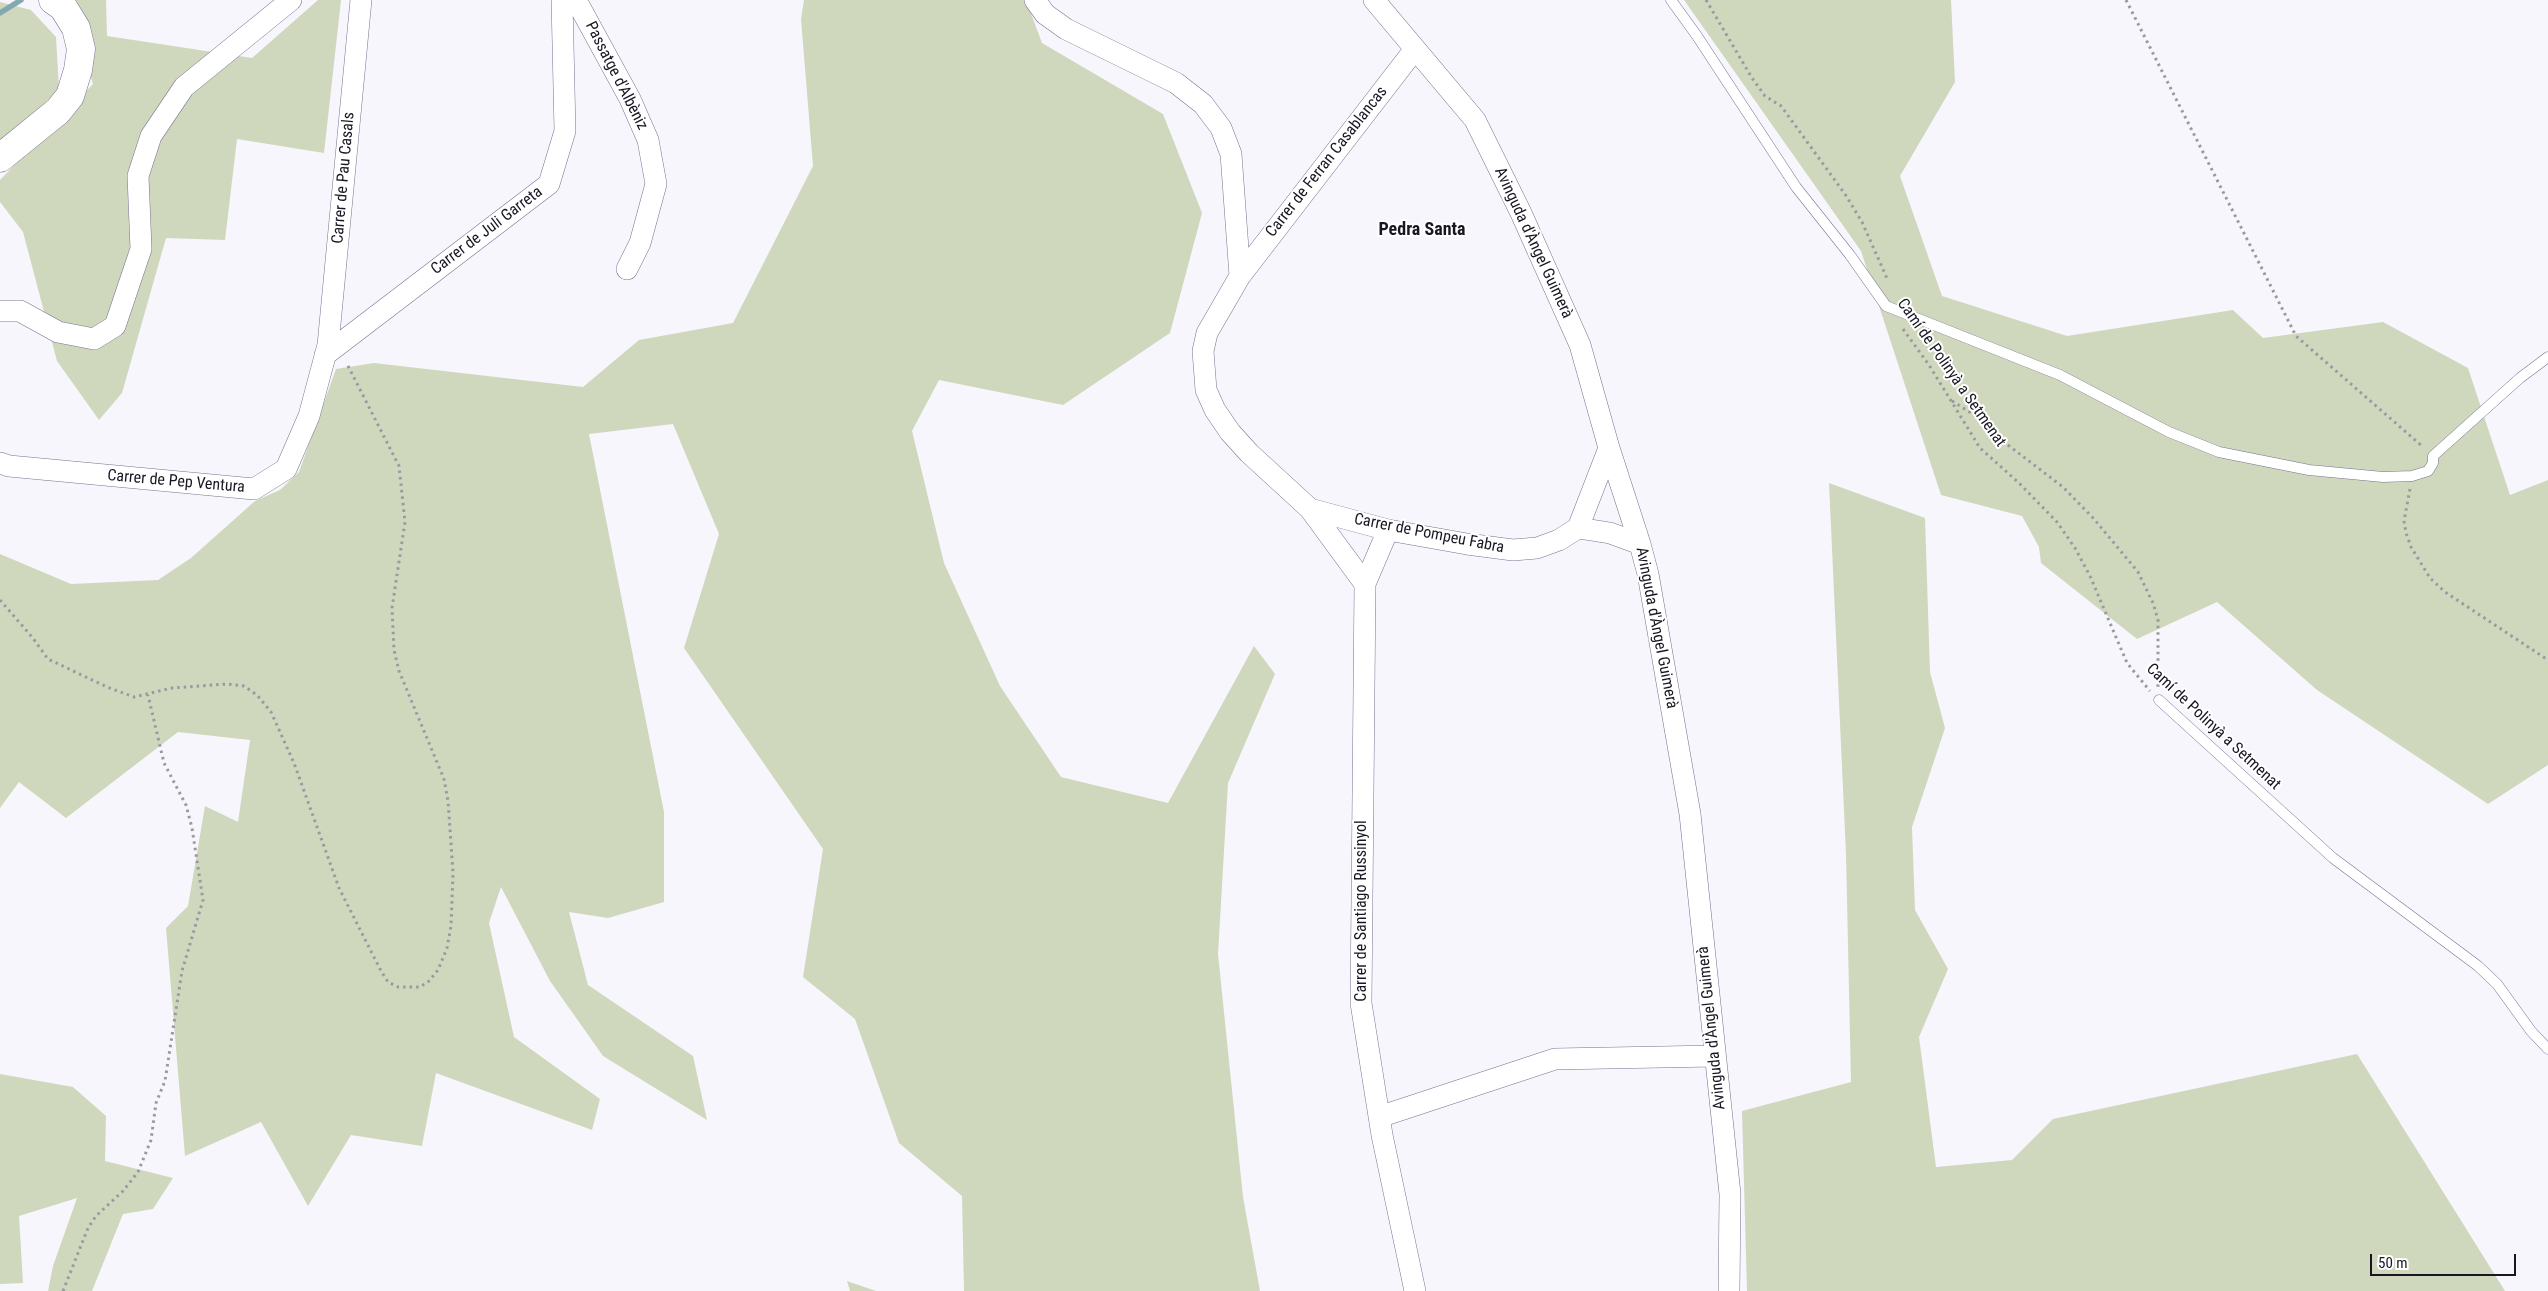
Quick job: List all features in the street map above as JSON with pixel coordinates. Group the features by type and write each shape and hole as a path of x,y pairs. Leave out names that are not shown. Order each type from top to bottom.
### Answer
{"main road":[{"path":"0,158 52,116 70,96 78,70 81,49 76,28 63,7 53,0"}],"street":[{"path":"0,311 20,311 58,332 94,339 115,326 141,249 138,176 151,136 184,87 291,0"},
{"name":"Carrer de Pau Casals","path":"333,350 329,336 361,0"},
{"name":"Carrer de Juli Garreta","path":"333,350 549,184 565,131 562,0"},
{"name":"Passatge d'Albèniz","path":"576,0 630,100 649,149 656,184 640,243 627,269"},
{"path":"1035,0 1046,14 1066,30 1176,83 1203,104 1217,122 1231,154 1240,276 1207,333 1202,351 1206,390 1215,410 1248,453 1310,509 1365,584"},
{"name":"Avinguda d'Àngel Guimerà","path":"1382,4 1415,48 1475,120 1516,204 1580,346 1609,448 1640,544 1648,574 1690,814 1730,1194 1729,1291"},
{"name":"Carrer de Ferran Casablancas","path":"1240,276 1415,48"},
{"name":"Carrer de Pep Ventura","path":"0,463 9,466 254,489 286,469 309,416 333,350"},
{"path":"1609,448 1578,528 1610,534 1640,544"},
{"name":"Carrer de Pompeu Fabra","path":"1310,509 1388,530 1513,550 1549,545 1578,528"},
{"name":"Carrer de Santiago Russinyol","path":"1388,530 1365,584 1361,1002 1379,1117 1415,1291"},
{"path":"1379,1117 1555,1060 1715,1056"}],"lane":[{"name":"Camí de Polinyà a Setmenat","path":"1670,0 1698,36 1796,186 1855,261 1886,306"},
{"path":"1886,306 2060,375 2169,432 2219,452 2309,470 2383,477 2412,476 2428,471 2433,463 2433,456 2520,378 2548,357"},
{"name":"Camí de Polinyà a Setmenat","path":"2159,700 2333,858 2478,966 2497,984 2531,1032 2548,1050"}],"path":[{"path":"1706,0 1752,78 1765,96 1780,106 1845,194 1862,222 1886,276 1886,306"},
{"path":"2126,0 2296,336 2433,456"},
{"name":"Camí de Polinyà a Setmenat","path":"1886,306 1929,365 1980,448 2019,483 2057,522 2090,576 2127,664 2134,675 2159,700"},
{"path":"0,600 48,659 125,694 134,697 172,688 227,684 244,686 257,695 271,712 294,763 339,888 381,971 388,982 398,987 420,987 430,981 438,970 447,948 451,926 453,873 448,801 444,779 399,671 394,650 392,608 405,522 399,466 352,377 333,350"},
{"path":"1952,401 1976,416 2000,439 2063,487 2094,519 2138,572 2153,602 2158,620 2159,700"},
{"path":"2412,476 2404,521 2411,547 2430,578 2445,592 2548,660"},
{"path":"63,1291 88,1228 96,1216 123,1191 138,1172 151,1140 156,1103 165,1081 178,994 186,956 203,900 192,828 186,805 164,763 148,695"}],"green space":[{"path":"48,0 106,0 107,36 252,58 318,0 341,0 324,153 237,139 225,240 166,238 122,393 99,420 57,361 23,232 0,202 0,180 93,84 72,16"},
{"path":"804,0 1026,0 1042,43 1163,114 1202,213 1170,333 1063,405 939,380 912,431 944,563 1000,686 1061,777 1168,803 1254,646 1275,674 1228,783 1218,954 1243,1197 1260,1291 964,1291 962,1196 899,1143 855,1019 803,977 823,849 684,648 719,534 673,424 589,434 664,812 664,902 608,918 569,912 588,985 693,1056 707,1120 603,1056 550,981 501,887 489,923 514,1037 600,1099 592,1130 436,1073 422,1146 351,1135 308,1206 261,1122 185,1156 166,928 188,906 205,806 238,822 250,740 178,732 66,818 19,782 0,808 0,554 71,584 158,580 191,558 255,501 280,490 299,472 336,369 374,363 583,387 639,340 733,323 813,166 801,19"},
{"path":"1684,0 1951,0 1955,82 1900,176 1942,296 2067,336 2233,310 2263,338 2383,322 2468,368 2510,495 2548,480 2548,765 2488,804 2317,690 2217,602 2137,639 2041,563 2039,547 2022,516 1941,495 1861,251"},
{"path":"0,2 31,10 56,37 59,89 18,130 0,144"},
{"path":"1829,483 1925,518 1930,672 1945,728 1912,827 1915,910 1948,969 1919,1037 1936,1167 2012,1160 2053,1119 2357,1054 2505,1291 1747,1291 1742,1111 1851,1082 1846,854"},
{"path":"0,1074 73,1087 106,1116 105,1161 173,1178 153,1209 123,1214 92,1291 48,1291 53,1266 77,1198 19,1216 23,1283 0,1284"},
{"path":"847,1281 876,1291 850,1291"}],"waterway":[{"path":"0,13 21,0"}],"district":[{"name":"Pedra Santa","path":"1422,230"}]}
